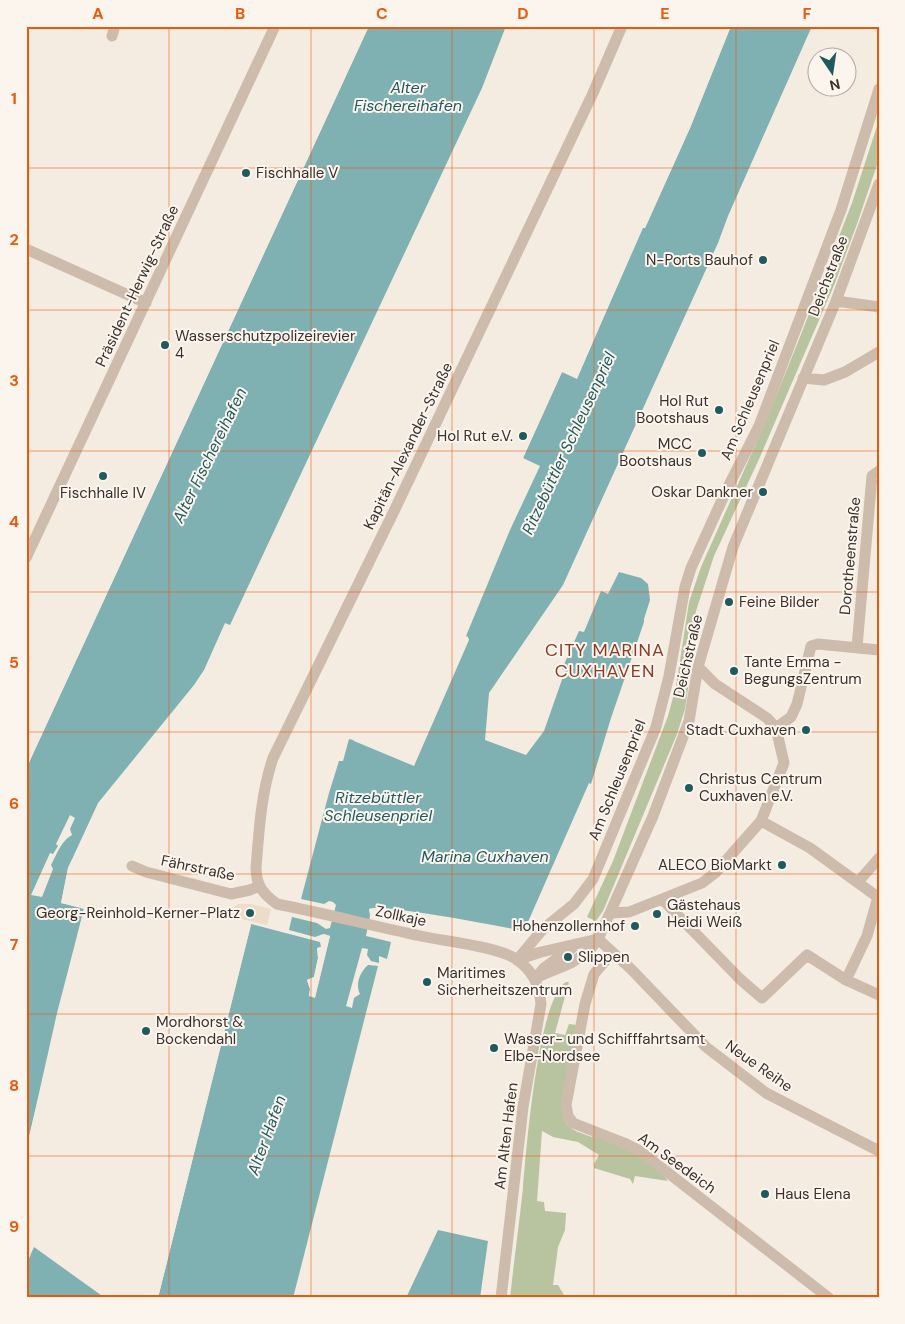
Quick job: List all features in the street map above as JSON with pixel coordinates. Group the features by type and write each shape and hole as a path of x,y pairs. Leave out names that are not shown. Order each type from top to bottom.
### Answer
{"street":[{"name":"Präsident-Herwig-Straße","path":"26,558 275,26"},
{"name":"Kapitän-Alexander-Straße","path":"259,886 256,878 256,868 262,802 266,776 272,758 405,490 593,93 622,26"},
{"name":"Am Schleusenpriel","path":"517,960 543,929 574,904 593,879 656,727 669,676 685,587 691,568 759,426 841,210 879,89"},
{"name":"Deichstraße","path":"536,978 571,963 589,951 598,939 653,816 689,721 698,668 733,547 836,301 879,184"},
{"path":"26,250 146,303"},
{"path":"836,301 879,308"},
{"path":"804,378 824,380 844,372 879,352"},
{"name":"Dorotheenstraße","path":"857,647 872,476 879,471"},
{"path":"776,728 791,717 797,704 811,646 818,644 879,650"},
{"path":"610,914 629,912 702,883 708,878 761,821 784,763 776,728 767,718 715,684 698,668"},
{"path":"761,821 810,848 879,898 867,936 846,980"},
{"path":"858,882 879,858"},
{"name":"Fährstraße","path":"132,866 146,872 231,894 259,886"},
{"name":"Zollkaje","path":"259,886 268,898 277,904 502,952 517,960 536,978"},
{"path":"662,899 740,979 762,998 807,955 846,980 879,995"},
{"path":"543,929 550,944 558,949"},
{"path":"517,960 541,952 576,946 598,939"},
{"name":"Neue Reihe","path":"598,939 631,968 706,1047 766,1093 879,1151"},
{"path":"536,978 544,968 576,946"},
{"name":"Am Seedeich","path":"612,952 594,974 585,1004 566,1104 568,1116 573,1123 624,1143 655,1161 829,1298"},
{"name":"Am Alten Hafen","path":"501,1298 523,1107 541,1004 540,990 536,978"}],"green space":[{"path":"879,120 879,159 835,283 760,457 714,556 696,611 685,709 677,734 603,911 596,921 587,917 613,861 668,716 676,686 689,602 701,567 766,421 800,337 852,203"},
{"path":"566,982 569,982 555,1033 565,1035 569,1024 577,1025 562,1111 563,1117 572,1129 613,1143 644,1159 668,1181 635,1176 633,1184 630,1179 594,1168 599,1155 578,1142 553,1137 542,1131 537,1201 544,1202 545,1211 566,1213 565,1230 558,1247 553,1285 558,1285 564,1295 581,1298 510,1298 535,1078 548,1016 556,994"}],"shaded area":[{"name":"Georg-Reinhold-Kerner-Platz","path":"237,904 251,904 271,909 267,925 229,916"}],"water":[{"name":"Alter Fischereihafen","path":"369,26 506,26 482,88 230,625 225,623 204,670 194,685 98,803 68,868 61,903 84,908 26,1149 26,769","holes":["70,815 75,818 70,829 72,835 62,844 51,865 53,869 42,897 31,895 50,853 53,854 58,846 56,844"]},
{"path":"731,26 812,26 728,216 718,243 563,585 489,693 485,740 526,755 544,731 565,671 562,669 579,631 584,632 601,591 608,594 619,572 641,578 648,584 650,600 644,622 611,718 591,784 589,783 524,931 418,912 395,909 369,909 370,916 366,936 391,942 387,959 379,956 379,963 371,961 367,955 368,949 362,948 346,1006 352,1008 354,998 360,994 358,982 365,968 368,965 378,966 293,1298 158,1298 251,924 320,942 321,947 317,948 318,958 314,977 307,980 310,989 309,996 315,997 330,936 323,934 315,937 289,930 292,917 317,923 326,929 330,928 336,905 333,902 329,901 324,904 301,899 339,761 343,761 349,739 414,766 469,640 466,636 510,530 540,466 523,458 562,372 577,378 643,228 645,228 690,128"},
{"path":"438,1230 488,1241 480,1298 406,1298"},
{"path":"34,1247 105,1298 26,1298 26,1265"}],"pier":[{"path":"366,26 369,26 26,769 26,763"},
{"path":"728,26 731,26 690,128 645,228 643,228 641,227 644,225 688,127"},
{"path":"617,280 619,281 577,379 562,372 523,458 521,456 560,370 563,369 576,375"},
{"path":"76,852 79,853 70,869 64,901 85,906 86,909 29,1149 26,1151 57,1013 84,909 61,903 68,868"},
{"path":"249,924 251,925 158,1298 155,1298"},
{"path":"324,934 330,936 315,998 309,996 310,989 307,980 314,977 318,958 317,948 321,947 322,941 323,947 319,950 321,958 316,977 310,981 313,995 327,938 323,937"}],"place":[{"name":"Fischhalle V","path":"246,173"},
{"name":"N-Ports Bauhof","path":"763,260"},
{"name":"Wasserschutzpolizeirevier 4","path":"165,345"},
{"name":"Hol Rut Bootshaus","path":"719,410"},
{"name":"Hol Rut e.V.","path":"523,436"},
{"name":"MCC Bootshaus","path":"702,453"},
{"name":"Fischhalle IV","path":"103,476"},
{"name":"Oskar Dankner","path":"763,492"},
{"name":"Feine Bilder","path":"729,602"},
{"name":"Tante Emma - BegungsZentrum","path":"734,671"},
{"name":"Stadt Cuxhaven","path":"806,730"},
{"name":"Christus Centrum Cuxhaven e.V.","path":"689,788"},
{"name":"ALECO BioMarkt","path":"782,865"},
{"name":"Georg-Reinhold-Kerner-Platz","path":"250,913"},
{"name":"Gästehaus Heidi Weiß","path":"657,914"},
{"name":"Hohenzollernhof","path":"635,926"},
{"name":"Slippen","path":"568,957"},
{"name":"Maritimes Sicherheitszentrum","path":"427,982"},
{"name":"Mordhorst & Bockendahl","path":"146,1031"},
{"name":"Wasser- und Schifffahrtsamt Elbe-Nordsee","path":"494,1048"},
{"name":"Haus Elena","path":"765,1194"}],"district":[{"name":"CITY MARINA CUXHAVEN","path":"605,660"}],"water label":[{"name":"Ritzebüttler Schleusenpriel","path":"568,443"},
{"name":"Ritzebüttler Schleusenpriel","path":"378,806"},
{"name":"Marina Cuxhaven","path":"485,856"},
{"name":"Alter Hafen","path":"266,1135"}]}
